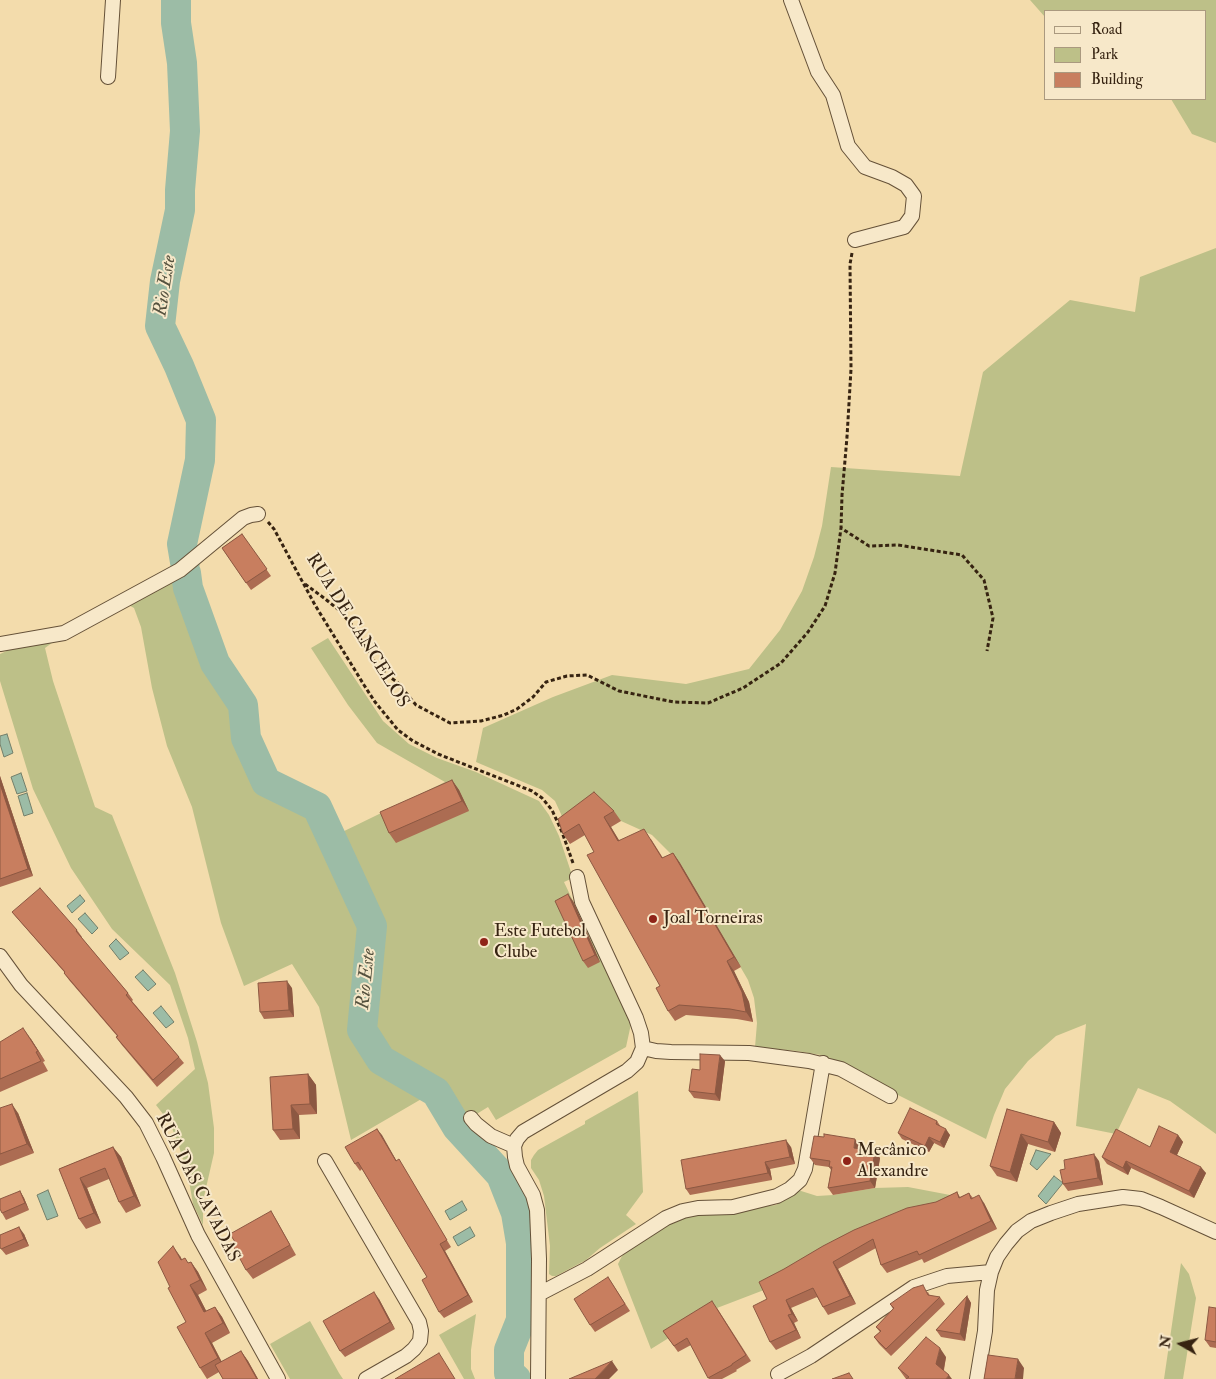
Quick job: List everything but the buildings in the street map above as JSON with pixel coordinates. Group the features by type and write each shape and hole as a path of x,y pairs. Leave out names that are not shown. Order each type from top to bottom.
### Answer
{"street":[{"path":"108,77 113,0"},
{"path":"791,0 818,72 833,94 848,146 865,166 906,185 914,196 912,216 904,227 856,240"},
{"path":"0,644 64,633 180,570 243,518 258,514"},
{"path":"538,1379 539,1259 537,1210 533,1195 517,1166 514,1146 523,1132 627,1071 637,1062 643,1048 642,1033 582,902 577,877"},
{"name":"RUA DAS CAVADAS","path":"0,956 21,985 126,1097 146,1124 198,1235 278,1379"},
{"path":"643,1048 656,1052 749,1053 823,1063 841,1069 890,1096"},
{"path":"539,1294 587,1269 666,1218 683,1211 698,1208 733,1207 777,1196 790,1190 800,1180 805,1169 823,1063"},
{"path":"470,1118 491,1136 514,1146"},
{"path":"325,1160 418,1322 421,1332 420,1341 406,1356 366,1379"},
{"path":"977,1379 985,1331 987,1290 991,1272 997,1257 1006,1244 1018,1231 1031,1222 1078,1204 1123,1197 1141,1199 1216,1232"},
{"path":"778,1374 818,1351 914,1287 947,1276 991,1272"}],"path":[{"path":"304,584 339,610 352,625 376,664 397,682 416,705 450,723 481,721 504,715 517,709 533,697 546,682 567,676 587,675 619,691 674,702 708,704 743,688 781,663 808,632 825,606 835,573 841,528 851,369 850,264 856,240"},
{"name":"RUA DE CANCELOS","path":"258,514 274,528 315,605 364,685 398,730 413,741 438,754 532,791 542,798 552,810 562,832 577,877"},
{"path":"841,528 869,546 898,545 962,556 984,580 993,618 987,651"}],"green space":[{"path":"1030,0 1216,0 1216,143 1192,134 1172,100 1206,100 1206,10 1044,10 1044,16"},
{"path":"1216,248 1216,1134 1170,1101 1138,1088 1116,1134 1076,1126 1086,1024 1056,1036 1028,1061 1005,1089 986,1139 896,1094 845,1064 821,1055 755,1047 757,1023 754,998 748,980 680,863 652,835 621,821 565,829 555,801 542,790 476,762 483,728 553,697 612,675 686,684 749,669 780,630 802,591 822,526 831,467 960,476 983,372 1070,300 1135,312 1140,277"},
{"path":"178,575 207,658 237,707 240,736 261,784 312,812 367,927 357,1027 377,1063 430,1094 351,1140 319,1007 292,964 244,986 221,923 192,807 167,746 152,688 141,627 134,608 127,604"},
{"name":"Este Futebol Clube","path":"328,638 383,721 409,744 437,758 476,772 539,801 549,815 559,836 573,878 564,882 631,1024 626,1047 496,1120 488,1107 462,1123 439,1089 385,1054 369,1024 377,923 336,835 445,782 377,743 348,705 311,648"},
{"path":"56,640 45,648 53,681 95,807 112,815 175,973 208,1083 214,1128 214,1153 203,1201 203,1225 193,1204 189,1181 170,1123 156,1105 195,1069 188,1038 170,985 112,929 71,868 33,789 0,681 0,654 11,649"},
{"path":"638,1091 643,1192 626,1215 636,1224 600,1248 586,1260 556,1276 552,1276 549,1274 550,1246 544,1196 539,1180 531,1168 531,1160 538,1150"},
{"path":"908,1187 966,1198 764,1290 717,1308 651,1349 618,1264 622,1256 663,1224 684,1217 776,1205 798,1190 817,1196 875,1188"},
{"path":"1181,1263 1189,1274 1196,1298 1183,1379 1164,1379"},
{"path":"476,1314 471,1350 471,1369 475,1379 464,1379 439,1335"},
{"path":"310,1321 343,1379 290,1379 270,1344"}],"shaded area":[{"path":"7,734 13,753 4,757 0,736"},
{"path":"21,773 27,791 17,794 11,777"},
{"path":"27,793 33,813 24,816 18,796"},
{"path":"80,895 85,901 72,913 67,906"},
{"path":"85,913 98,928 92,934 78,919"},
{"path":"116,939 129,953 120,960 109,946"},
{"path":"143,970 156,984 148,991 135,977"},
{"path":"161,1006 174,1022 166,1028 153,1013"},
{"path":"1036,1150 1051,1154 1037,1170 1030,1164"},
{"path":"1054,1176 1063,1183 1046,1204 1038,1196"},
{"path":"48,1190 58,1216 47,1220 37,1195"},
{"path":"462,1201 467,1210 450,1220 445,1211"},
{"path":"470,1227 475,1236 458,1246 453,1237"}],"waterway":[{"name":"Rio Este","path":"176,0 176,23 182,63 185,131 180,210 165,281 160,326 201,420 200,460 182,544 185,562"},
{"name":"Rio Este","path":"186,573 188,588 215,663 243,705 246,738 266,782 317,807 372,926 362,1030 381,1060 436,1092 457,1127 501,1175 516,1213 521,1243 521,1320 509,1350 509,1373 516,1379"}],"place":[{"name":"Joal Torneiras","path":"653,919"},
{"name":"Este Futebol Clube","path":"484,942"},
{"name":"Mecânico Alexandre","path":"847,1161"}]}
